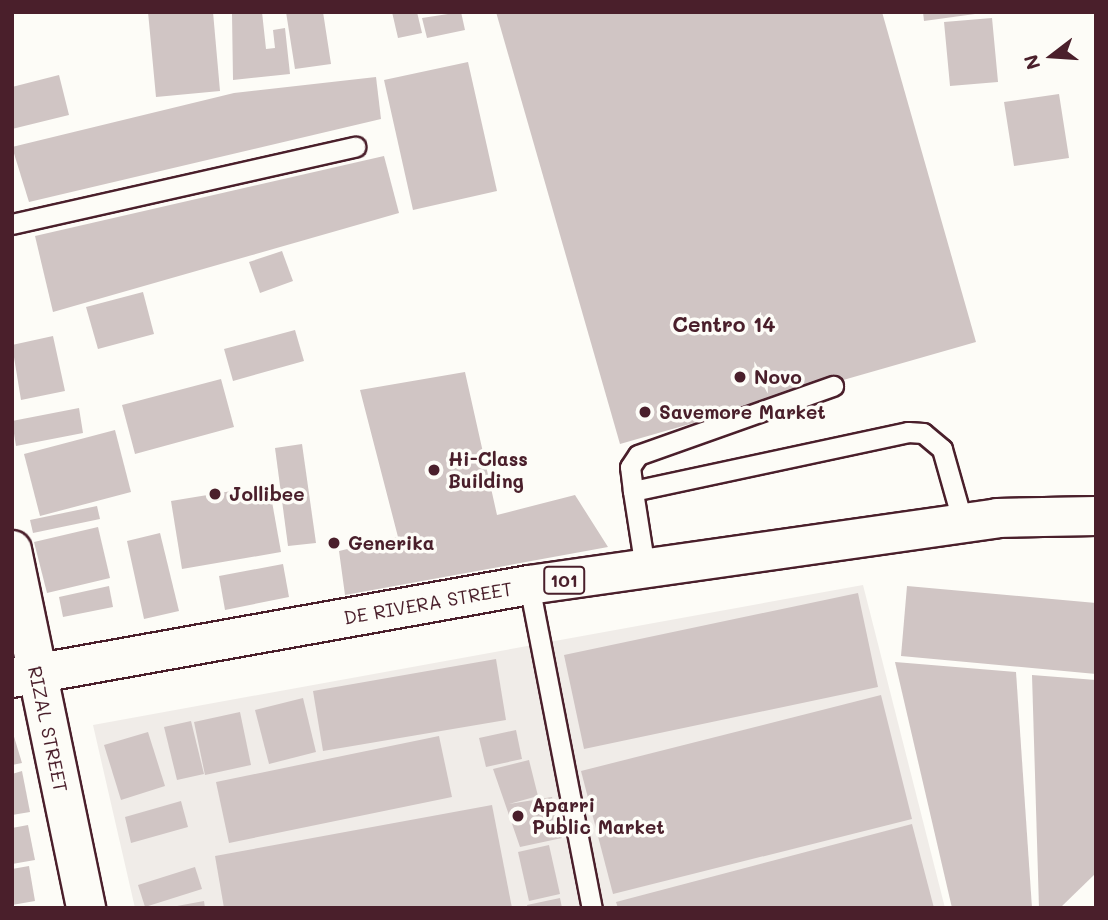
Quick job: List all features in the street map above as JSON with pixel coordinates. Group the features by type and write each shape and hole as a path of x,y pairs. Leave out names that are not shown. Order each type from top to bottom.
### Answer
{"main road":[{"name":"DE RIVERA STREET","path":"24,676 529,585 963,523 1096,516"},
{"name":"RIZAL STREET","path":"12,550 24,676 86,908"}],"lane":[{"path":"12,223 355,147"},
{"path":"645,568 630,467 638,455 832,386"},
{"path":"633,491 923,433 942,449 963,523"},
{"path":"529,585 592,908"}],"shaded area":[{"name":"Aparri Public Market","path":"863,585 945,908 135,908 93,725"}],"building":[{"path":"148,12 213,12 220,91 156,97"},
{"path":"262,12 266,49 275,48 273,30 285,28 290,74 233,80 232,14"},
{"path":"286,12 323,12 331,64 295,69"},
{"path":"392,12 417,12 422,33 398,38"},
{"path":"461,12 465,30 427,38 422,18"},
{"path":"496,12 882,12 976,342 620,444"},
{"path":"923,12 975,12 975,14 924,21"},
{"path":"992,18 998,82 950,86 944,22"},
{"path":"468,62 497,191 413,210 384,80"},
{"path":"59,75 69,115 12,129 12,87"},
{"path":"376,77 381,119 29,202 12,147 234,93"},
{"path":"1059,94 1069,158 1014,166 1004,102"},
{"path":"384,156 399,213 53,312 35,236"},
{"path":"282,251 293,281 260,293 249,262"},
{"path":"143,292 154,334 98,349 86,307"},
{"path":"295,330 304,361 233,381 224,349"},
{"path":"53,336 65,391 21,400 12,345"},
{"name":"Hi-Class Building","path":"465,372 497,515 575,495 608,547 345,595 339,551 398,537 360,390"},
{"path":"221,379 234,427 135,454 122,405"},
{"path":"79,408 83,433 16,446 12,421"},
{"path":"115,430 131,492 40,516 24,454"},
{"path":"302,444 316,543 288,546 275,448"},
{"path":"269,485 281,552 182,569 171,501"},
{"path":"97,506 100,519 33,533 30,520"},
{"path":"98,527 110,578 47,593 34,542"},
{"path":"160,533 179,611 144,619 127,541"},
{"path":"283,564 289,597 225,610 219,576"},
{"path":"109,586 113,607 63,617 59,597"},
{"path":"907,586 1096,603 1096,674 901,656"},
{"path":"858,593 878,687 584,749 564,655"},
{"path":"496,659 506,720 323,751 313,691"},
{"path":"895,662 1016,672 1032,908 952,908"},
{"path":"1032,675 1096,680 1096,873 1060,908 1039,908"},
{"path":"881,695 912,819 613,894 581,771"},
{"path":"303,698 316,752 269,764 255,710"},
{"path":"240,712 251,765 205,775 194,722"},
{"path":"191,721 204,774 177,780 164,727"},
{"path":"12,730 22,763 12,765"},
{"path":"516,730 522,759 486,767 479,738"},
{"path":"148,732 165,786 121,800 104,745"},
{"path":"439,736 452,797 229,843 216,782"},
{"path":"529,760 538,796 509,804 552,797 562,838 520,847 493,769"},
{"path":"22,771 30,812 12,815 12,774"},
{"path":"181,801 188,827 131,843 125,817"},
{"path":"492,805 512,908 224,908 215,856"},
{"path":"912,824 934,908 618,908 616,902"},
{"path":"28,825 35,860 12,864 12,828"},
{"path":"549,845 560,894 529,901 518,852"},
{"path":"29,866 35,901 12,905 12,869"},
{"path":"195,867 202,889 145,907 138,885"},
{"path":"560,898 562,908 528,908 527,905"},
{"path":"204,901 205,908 177,908 177,906"}],"place":[{"name":"Novo","path":"740,377"},
{"name":"Savemore Market","path":"645,412"},
{"name":"Hi-Class Building","path":"434,470"},
{"name":"Jollibee","path":"215,494"},
{"name":"Generika","path":"334,543"},
{"name":"Aparri Public Market","path":"518,816"}],"district":[{"name":"Centro 14","path":"724,324"}]}
